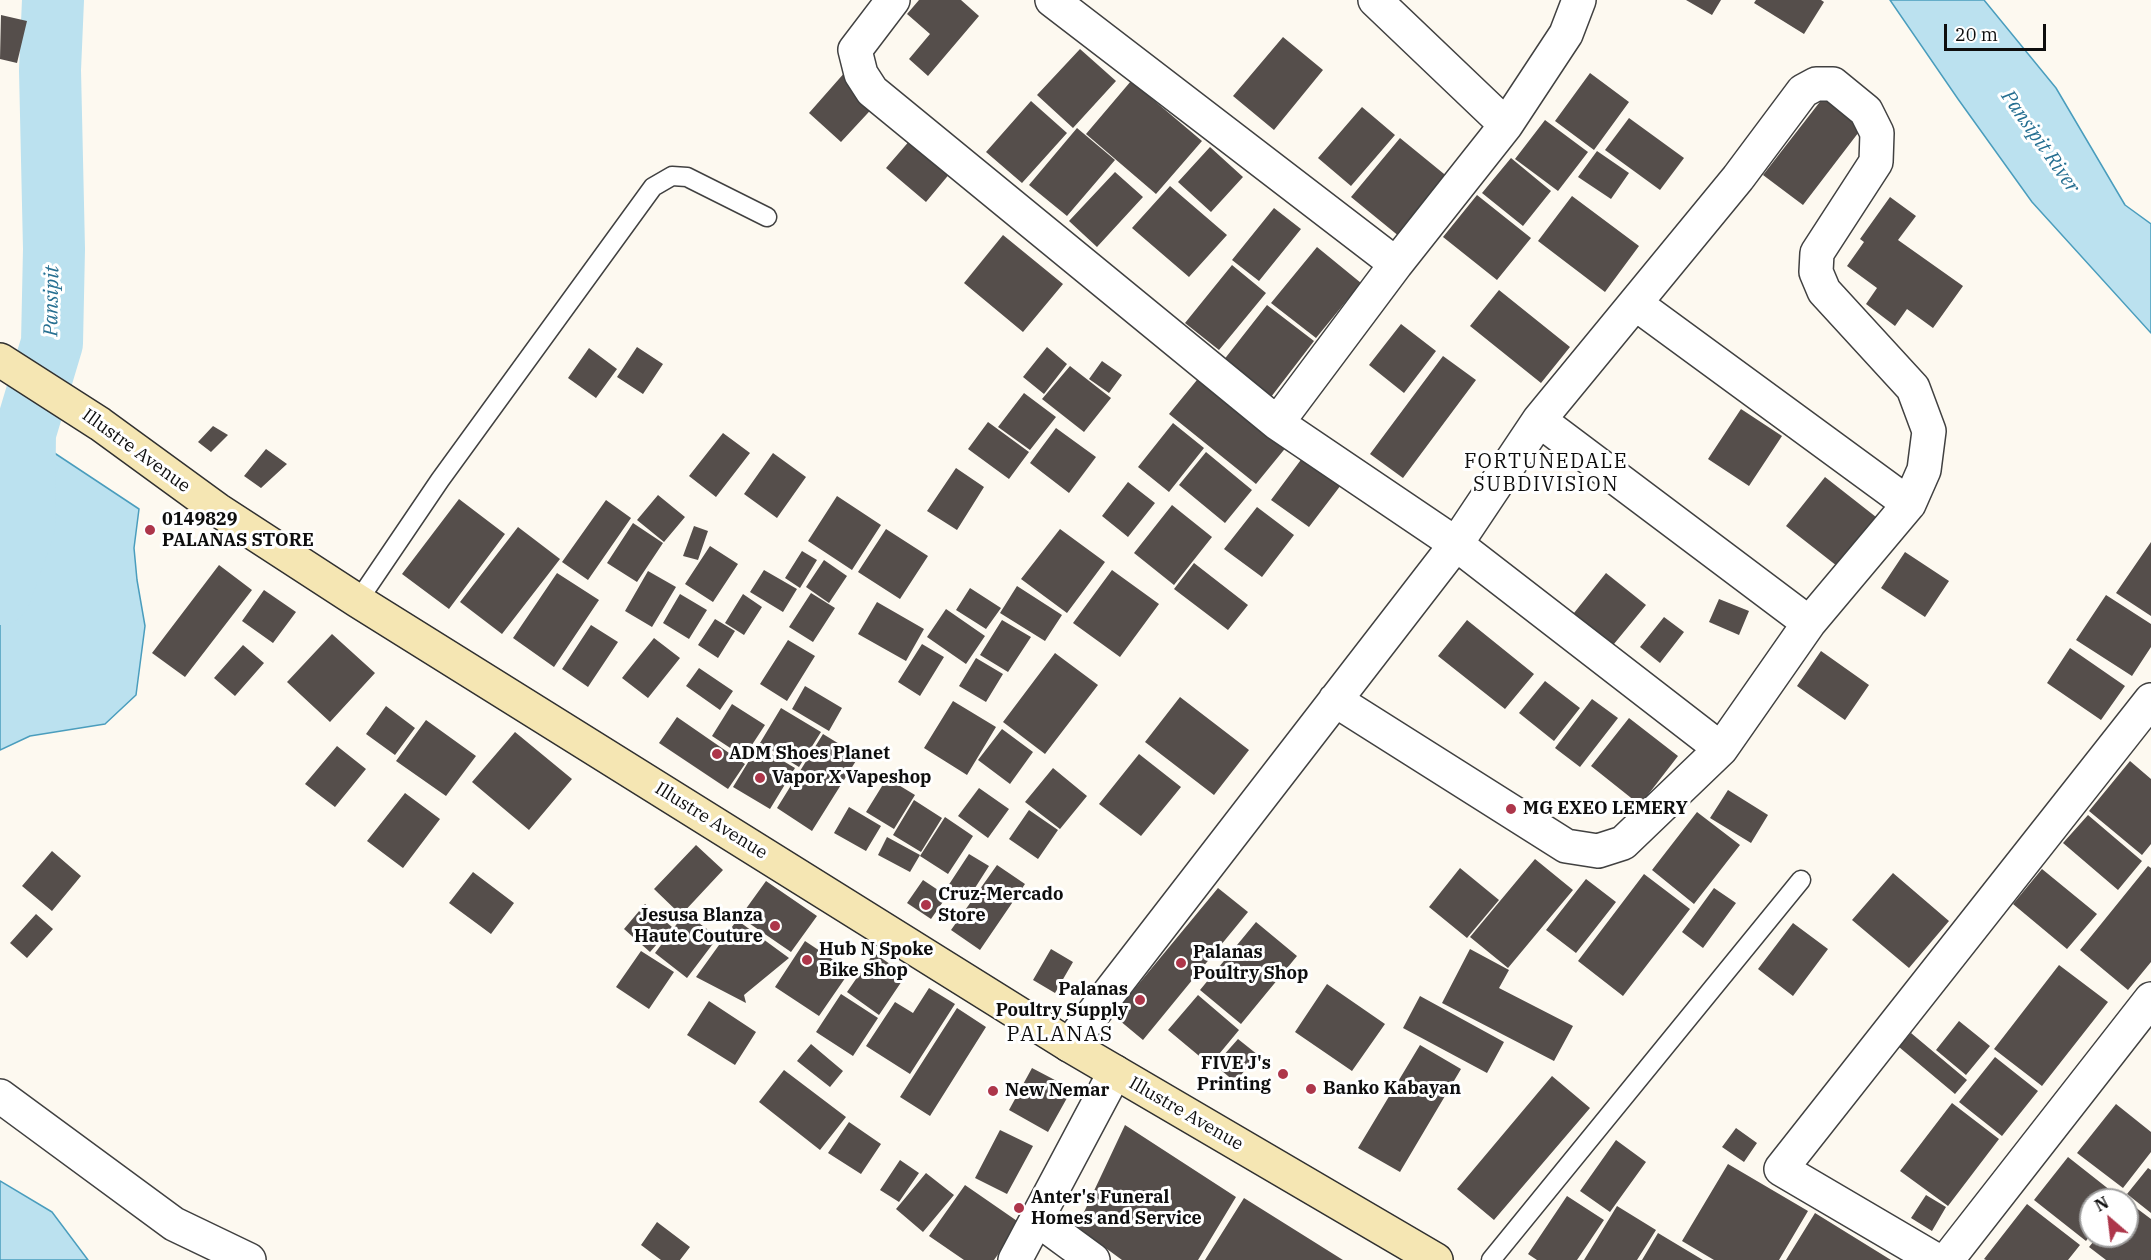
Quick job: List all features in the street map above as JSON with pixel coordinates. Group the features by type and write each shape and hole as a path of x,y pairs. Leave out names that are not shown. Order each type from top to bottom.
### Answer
{"main road":[{"name":"Illustre Avenue","path":"0,360 100,424 218,510 358,601 1069,1045 1436,1260"}],"street":[{"path":"893,0 855,50 861,74 872,91 1277,423 1456,544 1721,750"},
{"path":"1052,0 1396,264"},
{"path":"1375,0 1506,125"},
{"path":"1277,423 1396,264 1506,125 1566,34 1579,0"},
{"path":"1069,1045 1335,700 1456,544 1539,420 1738,178 1803,91 1816,84 1833,84 1866,111 1877,133 1876,162 1817,253 1816,272 1824,291 1913,388 1929,431 1924,470 1909,504 1809,623 1721,750 1623,843 1598,851 1566,846 1335,700"},
{"path":"1636,304 1909,504"},
{"path":"1539,420 1809,623"},
{"path":"1936,1260 1780,1169 2151,700"},
{"path":"1947,1260 2151,999"},
{"path":"1015,1260 1114,1072"},
{"path":"0,1096 174,1224 249,1260"},
{"path":"1037,1220 1093,1260"}],"lane":[{"path":"358,601 440,480 653,187 672,176 687,177 767,217"},
{"path":"1491,1260 1801,880"}],"water":[{"name":"Pansipit River","path":"1890,0 1984,0 2056,88 2125,205 2151,224 2151,333 2032,202"},
{"path":"0,417 139,509 134,548 145,626 136,695 105,724 30,736 0,750"},
{"path":"0,1181 52,1212 88,1260 0,1260"}],"building":[{"path":"919,0 961,0 979,16 928,76 909,59 930,34 907,14"},
{"path":"1686,0 1721,0 1712,15"},
{"path":"1756,0 1821,0 1824,2 1804,34 1754,3"},
{"path":"1,15 27,21 17,63 0,59"},
{"path":"1283,37 1323,70 1274,130 1233,96"},
{"path":"1080,49 1116,81 1073,128 1037,95"},
{"path":"846,71 879,101 841,142 809,113"},
{"path":"1590,73 1629,102 1594,150 1555,121"},
{"path":"1131,81 1202,141 1156,194 1086,134"},
{"path":"1826,94 1865,124 1803,205 1763,175"},
{"path":"1031,101 1067,133 1022,183 986,152"},
{"path":"1362,107 1395,135 1351,186 1318,158"},
{"path":"1629,118 1684,158 1660,190 1605,150"},
{"path":"1545,120 1588,152 1558,191 1515,159"},
{"path":"1077,128 1115,160 1067,216 1029,185"},
{"path":"1400,138 1449,178 1400,237 1351,197"},
{"path":"911,139 951,172 926,202 886,168"},
{"path":"1210,147 1243,177 1211,212 1178,182"},
{"path":"1597,151 1629,173 1611,199 1578,177"},
{"path":"1511,158 1551,191 1523,226 1482,193"},
{"path":"1115,172 1143,197 1097,247 1069,221"},
{"path":"1170,186 1227,235 1189,277 1132,228"},
{"path":"1477,195 1531,238 1497,280 1443,237"},
{"path":"1572,196 1639,246 1605,292 1538,241"},
{"path":"1890,197 1916,216 1898,240 1963,286 1933,328 1907,309 1895,326 1866,304 1877,288 1847,266 1864,242 1860,239"},
{"path":"1274,208 1301,229 1259,281 1232,260"},
{"path":"1003,235 1063,284 1023,332 964,283"},
{"path":"1317,247 1361,283 1316,338 1271,303"},
{"path":"1232,265 1266,293 1219,350 1185,323"},
{"path":"1499,290 1570,347 1541,383 1470,326"},
{"path":"1267,305 1314,341 1271,397 1223,361"},
{"path":"1401,324 1436,351 1404,393 1369,365"},
{"path":"637,347 663,364 643,394 617,377"},
{"path":"1047,347 1067,364 1044,394 1023,377"},
{"path":"589,348 617,369 596,398 568,378"},
{"path":"1443,356 1476,380 1403,478 1370,454"},
{"path":"1102,361 1122,375 1109,393 1089,379"},
{"path":"1070,366 1111,398 1084,432 1042,399"},
{"path":"1206,369 1292,440 1256,484 1169,414"},
{"path":"1024,393 1056,417 1030,450 998,427"},
{"path":"1741,409 1782,436 1749,486 1708,459"},
{"path":"988,422 1029,452 1009,479 968,449"},
{"path":"1173,423 1204,448 1169,492 1138,467"},
{"path":"213,426 228,435 211,452 198,442"},
{"path":"1056,428 1096,457 1069,493 1030,463"},
{"path":"723,433 750,453 716,497 689,476"},
{"path":"266,449 287,464 261,488 244,476"},
{"path":"1206,452 1252,490 1225,523 1179,485"},
{"path":"773,453 806,477 777,518 744,494"},
{"path":"1306,453 1344,481 1309,527 1271,500"},
{"path":"956,468 984,487 957,530 927,511"},
{"path":"1825,477 1876,517 1837,566 1786,526"},
{"path":"1128,482 1155,503 1128,537 1102,516"},
{"path":"658,495 685,517 664,542 637,520"},
{"path":"837,496 881,525 852,570 808,541"},
{"path":"459,499 505,534 449,609 402,574"},
{"path":"606,500 631,518 588,580 562,562"},
{"path":"1172,505 1212,537 1174,585 1134,553"},
{"path":"1257,507 1294,535 1262,577 1224,549"},
{"path":"633,523 663,543 637,582 607,563"},
{"path":"694,526 708,531 698,560 683,556"},
{"path":"518,527 560,559 502,634 460,602"},
{"path":"886,529 928,556 900,599 858,572"},
{"path":"1060,529 1105,562 1067,613 1021,579"},
{"path":"2151,542 2151,616 2116,593"},
{"path":"710,546 738,564 713,602 685,584"},
{"path":"802,551 817,560 800,588 785,578"},
{"path":"1905,552 1949,581 1925,617 1881,588"},
{"path":"824,560 847,576 829,603 806,587"},
{"path":"1194,563 1248,605 1228,630 1174,589"},
{"path":"219,565 252,590 185,677 152,653"},
{"path":"764,570 797,589 783,612 750,592"},
{"path":"1112,570 1159,604 1120,657 1073,623"},
{"path":"648,571 676,587 652,627 625,611"},
{"path":"557,573 599,600 554,667 513,638"},
{"path":"1606,573 1646,605 1609,650 1570,618"},
{"path":"1017,586 1062,615 1045,641 1000,613"},
{"path":"970,588 1001,608 986,629 956,610"},
{"path":"264,590 296,612 273,643 242,621"},
{"path":"811,593 835,608 813,642 789,627"},
{"path":"680,594 707,610 689,639 663,623"},
{"path":"743,594 762,607 744,635 725,623"},
{"path":"2106,595 2151,624 2151,647 2132,676 2076,640"},
{"path":"1719,599 1749,611 1739,635 1709,622"},
{"path":"877,602 924,629 906,661 858,634"},
{"path":"946,609 985,636 966,664 927,637"},
{"path":"1664,617 1684,632 1660,663 1640,647"},
{"path":"715,619 735,631 718,658 698,645"},
{"path":"1002,620 1031,637 1008,672 980,655"},
{"path":"1467,620 1534,674 1505,709 1438,656"},
{"path":"591,625 618,642 588,687 562,669"},
{"path":"332,634 375,673 330,722 287,682"},
{"path":"654,638 680,658 648,698 622,678"},
{"path":"788,640 815,656 787,701 760,684"},
{"path":"922,644 944,657 920,696 898,682"},
{"path":"243,645 264,663 235,696 214,678"},
{"path":"2070,648 2125,686 2101,720 2047,683"},
{"path":"1821,651 1869,685 1845,720 1797,686"},
{"path":"1055,653 1098,685 1045,754 1003,722"},
{"path":"976,658 1003,674 986,702 959,686"},
{"path":"699,668 733,691 720,710 686,686"},
{"path":"1545,681 1580,708 1554,741 1519,713"},
{"path":"805,686 842,708 829,731 792,709"},
{"path":"1180,697 1249,750 1214,795 1145,742"},
{"path":"1592,699 1618,718 1580,767 1555,748"},
{"path":"953,701 996,727 967,775 924,748"},
{"path":"732,704 765,725 744,757 712,736"},
{"path":"386,706 415,728 395,755 366,734"},
{"path":"781,708 821,732 799,767 760,743"},
{"path":"677,717 745,764 728,789 659,743"},
{"path":"1629,718 1678,756 1640,805 1591,766"},
{"path":"426,720 476,756 446,796 396,761"},
{"path":"1002,729 1033,752 1010,784 978,760"},
{"path":"515,732 572,779 529,830 472,782"},
{"path":"823,734 859,756 812,831 777,808"},
{"path":"337,746 366,769 335,807 305,784"},
{"path":"758,746 795,768 770,809 733,787"},
{"path":"1139,754 1181,787 1141,836 1099,804"},
{"path":"2130,761 2151,779 2151,844 2142,855 2089,811"},
{"path":"1053,768 1087,796 1060,829 1025,802"},
{"path":"887,778 915,795 894,829 866,812"},
{"path":"979,788 1009,809 988,838 958,816"},
{"path":"1728,790 1768,815 1751,843 1710,818"},
{"path":"405,793 440,819 403,868 367,841"},
{"path":"914,800 942,818 921,852 893,835"},
{"path":"849,807 881,826 866,851 834,833"},
{"path":"1029,810 1058,830 1038,859 1009,839"},
{"path":"1697,812 1740,845 1694,904 1652,870"},
{"path":"2088,815 2142,861 2118,890 2063,843"},
{"path":"945,817 973,836 948,874 920,856"},
{"path":"887,837 920,855 910,872 878,855"},
{"path":"696,845 723,870 681,915 654,889"},
{"path":"52,851 81,876 52,911 22,886"},
{"path":"969,854 989,866 966,902 946,889"},
{"path":"1535,859 1573,890 1508,968 1470,937"},
{"path":"997,865 1025,884 980,950 951,930"},
{"path":"2148,866 2151,868 2151,962 2128,990 2080,950"},
{"path":"1460,868 1499,900 1467,938 1429,907"},
{"path":"2042,869 2097,914 2067,949 2013,904"},
{"path":"473,872 514,903 491,934 449,903"},
{"path":"1893,873 1949,921 1909,968 1852,920"},
{"path":"1644,874 1690,909 1623,996 1578,961"},
{"path":"1586,879 1616,902 1576,953 1546,930"},
{"path":"923,880 947,896 931,919 907,903"},
{"path":"766,881 817,916 791,952 740,917"},
{"name":"Palanas Poultry Shop","path":"1218,888 1248,912 1143,1040 1113,1015"},
{"path":"1714,888 1736,903 1703,948 1682,932"},
{"path":"645,904 672,927 650,952 624,929"},
{"path":"685,913 718,937 687,978 655,953"},
{"path":"36,914 53,929 27,958 10,943"},
{"path":"737,920 789,958 744,995 746,1003 696,977"},
{"path":"1256,922 1297,956 1241,1024 1200,990"},
{"path":"1793,923 1828,949 1793,996 1758,969"},
{"path":"805,941 850,971 819,1016 775,987"},
{"path":"1051,949 1073,962 1055,993 1033,980"},
{"path":"1470,949 1509,970 1499,988 1573,1026 1554,1061 1442,1003"},
{"path":"641,951 674,972 649,1009 616,987"},
{"path":"874,953 906,975 879,1015 847,992"},
{"path":"2059,965 2108,1002 2042,1086 1994,1049"},
{"path":"1327,984 1385,1024 1352,1071 1295,1032"},
{"path":"929,988 955,1004 910,1074 866,1046 895,1002 913,1013"},
{"path":"841,994 878,1018 853,1056 816,1032"},
{"path":"1198,995 1239,1030 1210,1065 1168,1030"},
{"path":"1420,996 1504,1042 1487,1073 1403,1028"},
{"path":"709,1001 756,1032 735,1065 687,1035"},
{"path":"957,1008 986,1027 930,1116 900,1097"},
{"path":"1959,1021 1990,1046 1966,1075 1936,1050"},
{"path":"1911,1033 1967,1080 1955,1094 1899,1047"},
{"path":"1238,1039 1258,1055 1235,1082 1215,1065"},
{"path":"811,1044 843,1071 830,1087 797,1061"},
{"path":"1420,1045 1461,1069 1400,1172 1358,1148"},
{"path":"1995,1057 2038,1091 2002,1136 1959,1102"},
{"path":"1032,1068 1072,1089 1048,1132 1009,1110"},
{"path":"784,1070 846,1117 820,1150 759,1102"},
{"path":"1552,1076 1590,1108 1494,1220 1457,1189"},
{"path":"1952,1103 1999,1139 1948,1206 1900,1171"},
{"path":"2116,1104 2151,1132 2151,1152 2123,1188 2077,1153"},
{"path":"849,1122 881,1144 861,1174 828,1153"},
{"path":"1125,1125 1236,1197 1198,1260 1122,1260 1077,1227"},
{"path":"1736,1128 1757,1143 1744,1162 1722,1147"},
{"path":"1000,1130 1033,1146 1007,1194 975,1178"},
{"path":"1616,1140 1646,1162 1610,1212 1580,1191"},
{"path":"2068,1157 2107,1188 2079,1188 2079,1235 2034,1200"},
{"path":"900,1160 919,1173 899,1202 880,1190"},
{"path":"1728,1164 1808,1211 1779,1260 1714,1260 1682,1241"},
{"path":"2148,1168 2151,1170 2151,1213 2139,1204 2139,1188 2132,1188"},
{"path":"926,1173 954,1195 923,1232 896,1209"},
{"path":"965,1185 1020,1223 994,1260 964,1260 929,1236"},
{"path":"1926,1195 1946,1207 1932,1231 1911,1218"},
{"path":"1567,1196 1604,1220 1577,1260 1537,1260 1528,1254"},
{"path":"1244,1198 1343,1260 1205,1260"},
{"path":"2027,1204 2079,1244 2068,1260 1984,1259"},
{"path":"1617,1206 1656,1230 1637,1260 1584,1260"},
{"path":"2139,1210 2151,1219 2151,1260 2106,1260 2090,1248 2139,1248"},
{"path":"1815,1213 1891,1260 1786,1260"},
{"path":"657,1222 690,1247 680,1260 661,1260 641,1245"},
{"path":"1658,1233 1703,1260 1642,1260"}],"waterway":[{"name":"Pansipit","path":"0,594 24,527 25,433 52,343 54,249 50,70 53,0"}],"place":[{"name":"0149829 PALANAS STORE","path":"150,530"},
{"name":"ADM Shoes Planet","path":"717,754"},
{"name":"Vapor X Vapeshop","path":"760,778"},
{"name":"MG EXEO LEMERY","path":"1511,809"},
{"name":"Cruz-Mercado Store","path":"926,905"},
{"name":"Jesusa Blanza Haute Couture","path":"775,926"},
{"name":"Hub N Spoke Bike Shop","path":"807,960"},
{"name":"Palanas Poultry Shop","path":"1181,963"},
{"name":"Palanas Poultry Supply","path":"1140,1000"},
{"name":"FIVE J's Printing","path":"1283,1074"},
{"name":"Banko Kabayan","path":"1311,1089"},
{"name":"New Nemar","path":"993,1091"},
{"name":"Anter's Funeral Homes and Service","path":"1019,1208"}],"district":[{"name":"FORTUNEDALE SUBDIVISION","path":"1546,474"},
{"name":"PALANAS","path":"1060,1035"}]}
